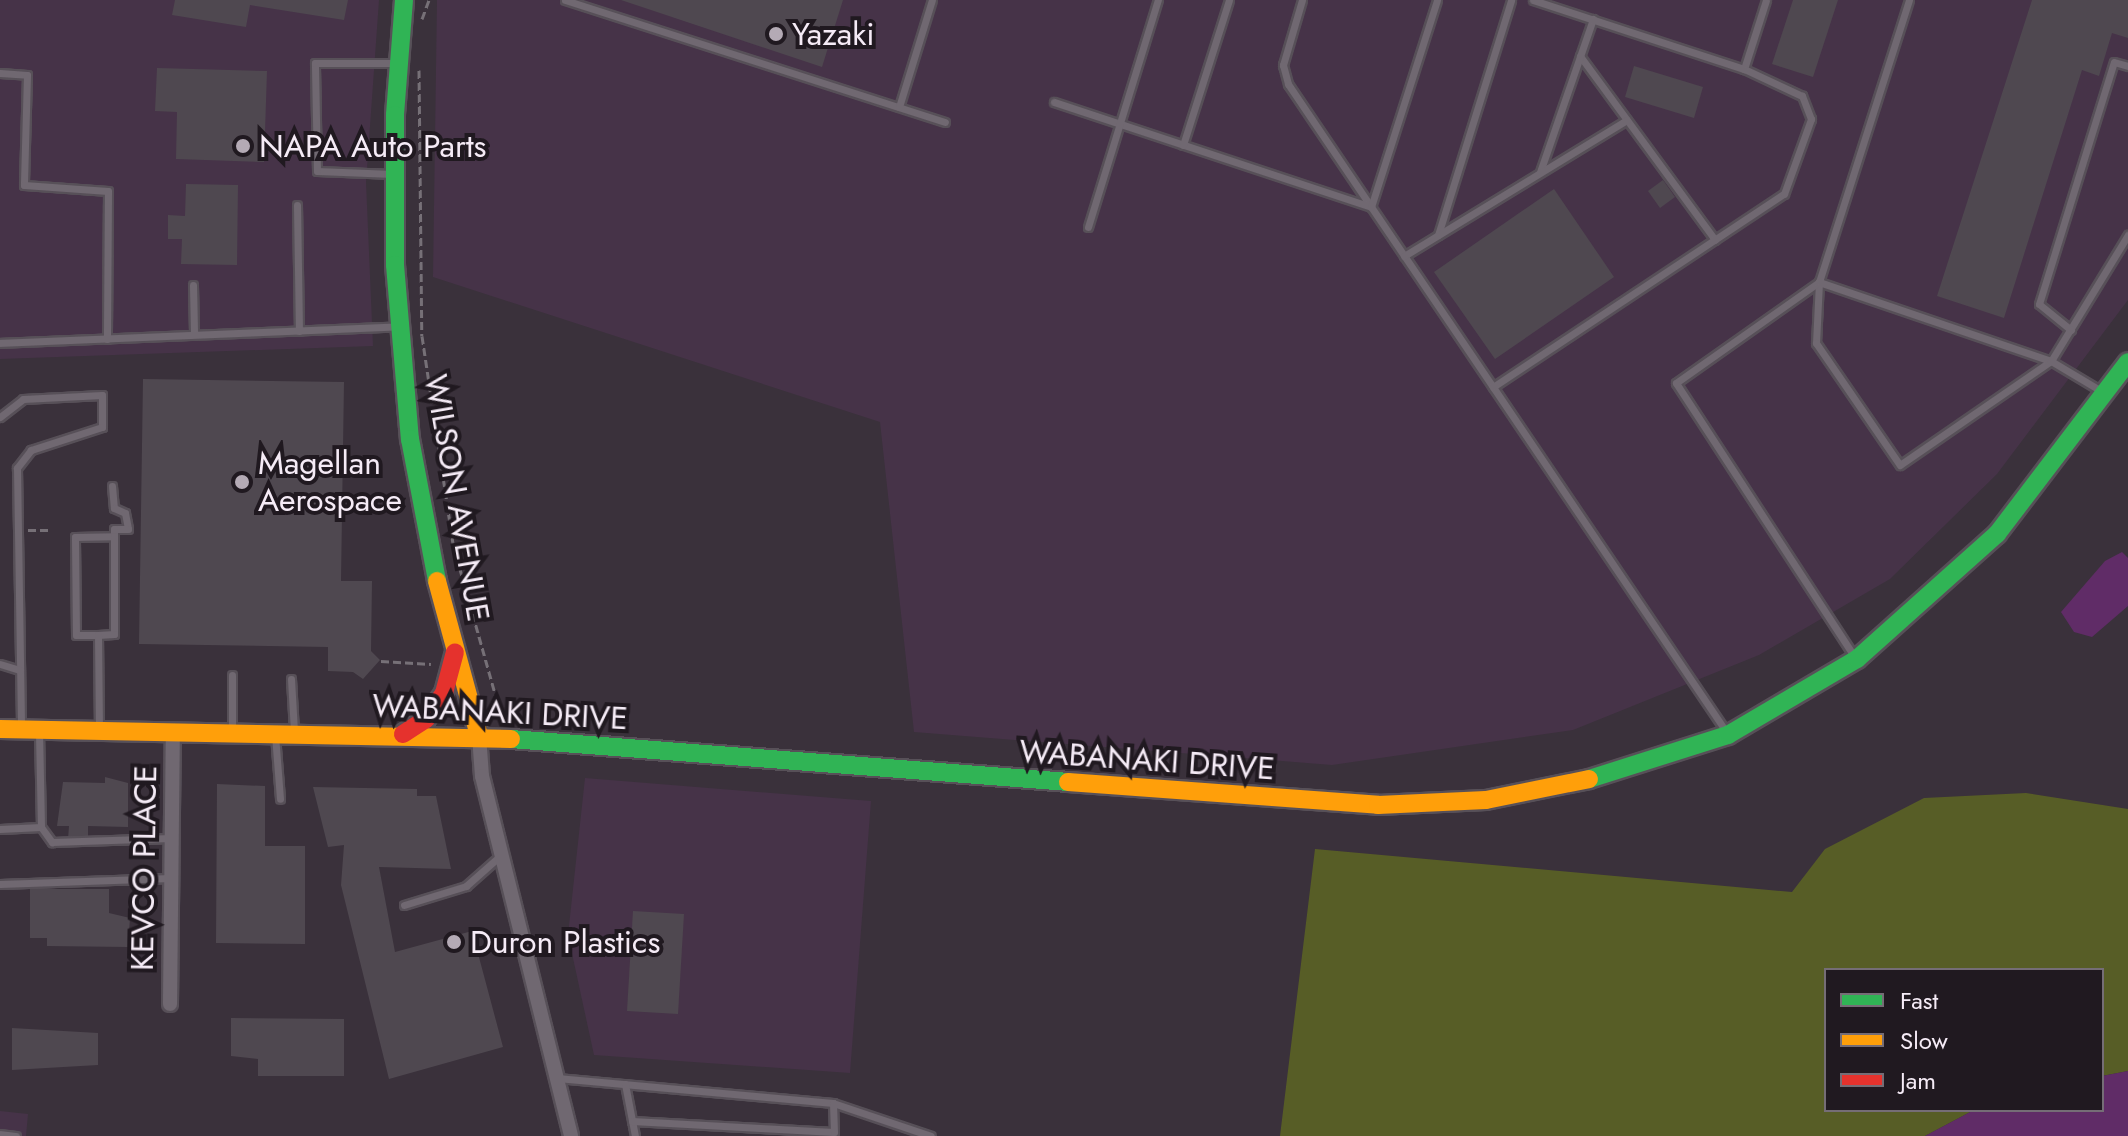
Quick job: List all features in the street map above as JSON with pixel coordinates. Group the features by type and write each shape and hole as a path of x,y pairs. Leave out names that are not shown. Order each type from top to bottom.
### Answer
{"street":[{"name":"WILSON AVENUE","path":"404,0 395,174 400,326 412,453 455,652 479,736 502,855 571,1136"},
{"name":"WABANAKI DRIVE","path":"0,729 479,736 1378,805 1486,800 1627,772 1728,735 1857,659 1923,606 1997,534 2107,394 2128,362"},
{"path":"403,734 426,719 444,693 455,652"},
{"name":"KEVCO PLACE","path":"170,1004 173,732"}],"lane":[{"path":"565,0 945,122"},
{"path":"899,107 932,0"},
{"path":"1088,227 1158,0"},
{"path":"1183,145 1229,0"},
{"path":"1302,0 1283,65 1288,84 1728,735"},
{"path":"1371,207 1437,0"},
{"path":"1438,235 1511,0"},
{"path":"1493,387 1784,194 1811,119 1802,96 1744,69 1533,0"},
{"path":"1744,69 1766,0"},
{"path":"1909,0 1819,282 1816,343 1900,465 2051,361 2128,235"},
{"path":"1540,172 1593,19"},
{"path":"1580,56 1715,240"},
{"path":"2071,330 2039,304 2114,62 2128,66"},
{"path":"395,174 317,171 315,63 399,63"},
{"path":"0,73 27,75 24,185 108,191 107,339"},
{"path":"1054,102 1371,207"},
{"path":"1404,256 1627,120"},
{"path":"297,205 299,331"},
{"path":"1819,282 2051,361 2107,394"},
{"path":"1819,282 1676,383 1857,659"},
{"path":"193,285 194,334"},
{"path":"0,343 400,326"},
{"path":"0,417 23,399 102,395 102,427 31,450 17,468 20,670 41,827 52,842 172,838"},
{"path":"112,486 114,508 125,513 128,529 114,529 114,536 114,634 76,635 75,537 114,536"},
{"path":"98,635 99,731"},
{"path":"0,664 20,670"},
{"path":"232,675 232,732"},
{"path":"291,679 294,733"},
{"path":"275,733 280,799"},
{"path":"0,829 41,827"},
{"path":"404,905 466,886 502,855"},
{"path":"0,884 171,878"},
{"path":"557,1078 833,1103 931,1136"},
{"path":"625,1084 635,1136"},
{"path":"632,1121 834,1134 833,1103"},
{"path":"0,1134 16,1136"}],"path":[{"path":"421,22 429,0"},
{"path":"418,67 422,336 431,412 453,544 498,704"},
{"path":"381,661 431,664"}],"shaded area":[{"path":"0,0 379,0 366,182 373,346 0,359"},
{"path":"437,0 2128,0 2128,300 1997,474 1890,579 1759,655 1573,730 1332,765 914,732 880,422 433,277"},
{"path":"2122,552 2128,558 2128,606 2092,637 2074,632 2061,612 2105,561"},
{"path":"585,778 871,801 850,1073 594,1055 568,935"},
{"path":"2128,1071 2128,1136 1925,1136 1970,1112 2104,1112 2104,1076"},
{"path":"0,1111 28,1114 26,1136 0,1136"}],"green space":[{"path":"2026,793 2128,809 2128,1071 2104,1076 2104,968 1824,968 1824,1112 1970,1112 1925,1136 1280,1136 1315,849 1792,892 1825,849 1924,798"}],"building":[{"path":"175,0 348,0 344,20 250,5 246,27 172,15"},
{"name":"Yazaki","path":"621,0 843,0 822,67"},
{"path":"1793,0 1838,0 1813,77 1772,64"},
{"path":"2032,0 2128,0 2128,38 2112,33 2099,76 2082,70 2004,318 1937,296"},
{"path":"1634,66 1703,87 1694,118 1625,97"},
{"path":"157,68 267,71 264,162 176,159 177,112 155,111"},
{"path":"1663,180 1675,197 1660,208 1648,191"},
{"path":"186,184 238,185 237,265 181,264 182,239 168,239 168,215 185,216"},
{"path":"1554,189 1614,277 1495,359 1434,272"},
{"name":"Magellan Aerospace","path":"143,379 344,382 341,581 372,581 371,651 380,660 363,679 353,672 328,671 328,647 139,644"},
{"path":"105,777 128,783 128,827 88,826 88,839 68,839 69,826 57,826 63,782 105,783"},
{"path":"217,784 265,786 265,846 305,846 305,944 216,943"},
{"name":"Duron Plastics","path":"313,787 417,789 417,796 436,796 451,869 379,867 395,952 472,931 503,1047 389,1079 341,885 344,845 328,847"},
{"path":"30,889 109,889 109,913 130,918 128,947 47,946 47,938 30,938"},
{"path":"633,911 684,914 678,1014 627,1011"},
{"path":"231,1018 344,1019 344,1076 258,1076 258,1059 231,1056"},
{"path":"12,1028 98,1033 98,1065 12,1070"}],"traffic: fast":[{"path":"404,0 395,115 395,265 410,439 437,581"},
{"path":"1589,779 1728,735 1857,659 1997,534 2128,362"},
{"path":"511,739 1068,782"}],"traffic: slow":[{"path":"437,581 479,736"},
{"path":"0,729 511,739"},
{"path":"1068,782 1378,805 1486,800 1589,779"}],"traffic: jam":[{"path":"403,734 426,719 444,693 455,652"}],"place":[{"name":"Yazaki","path":"776,34"},
{"name":"NAPA Auto Parts","path":"243,146"},
{"name":"Magellan Aerospace","path":"242,482"},
{"name":"Duron Plastics","path":"454,942"}]}
